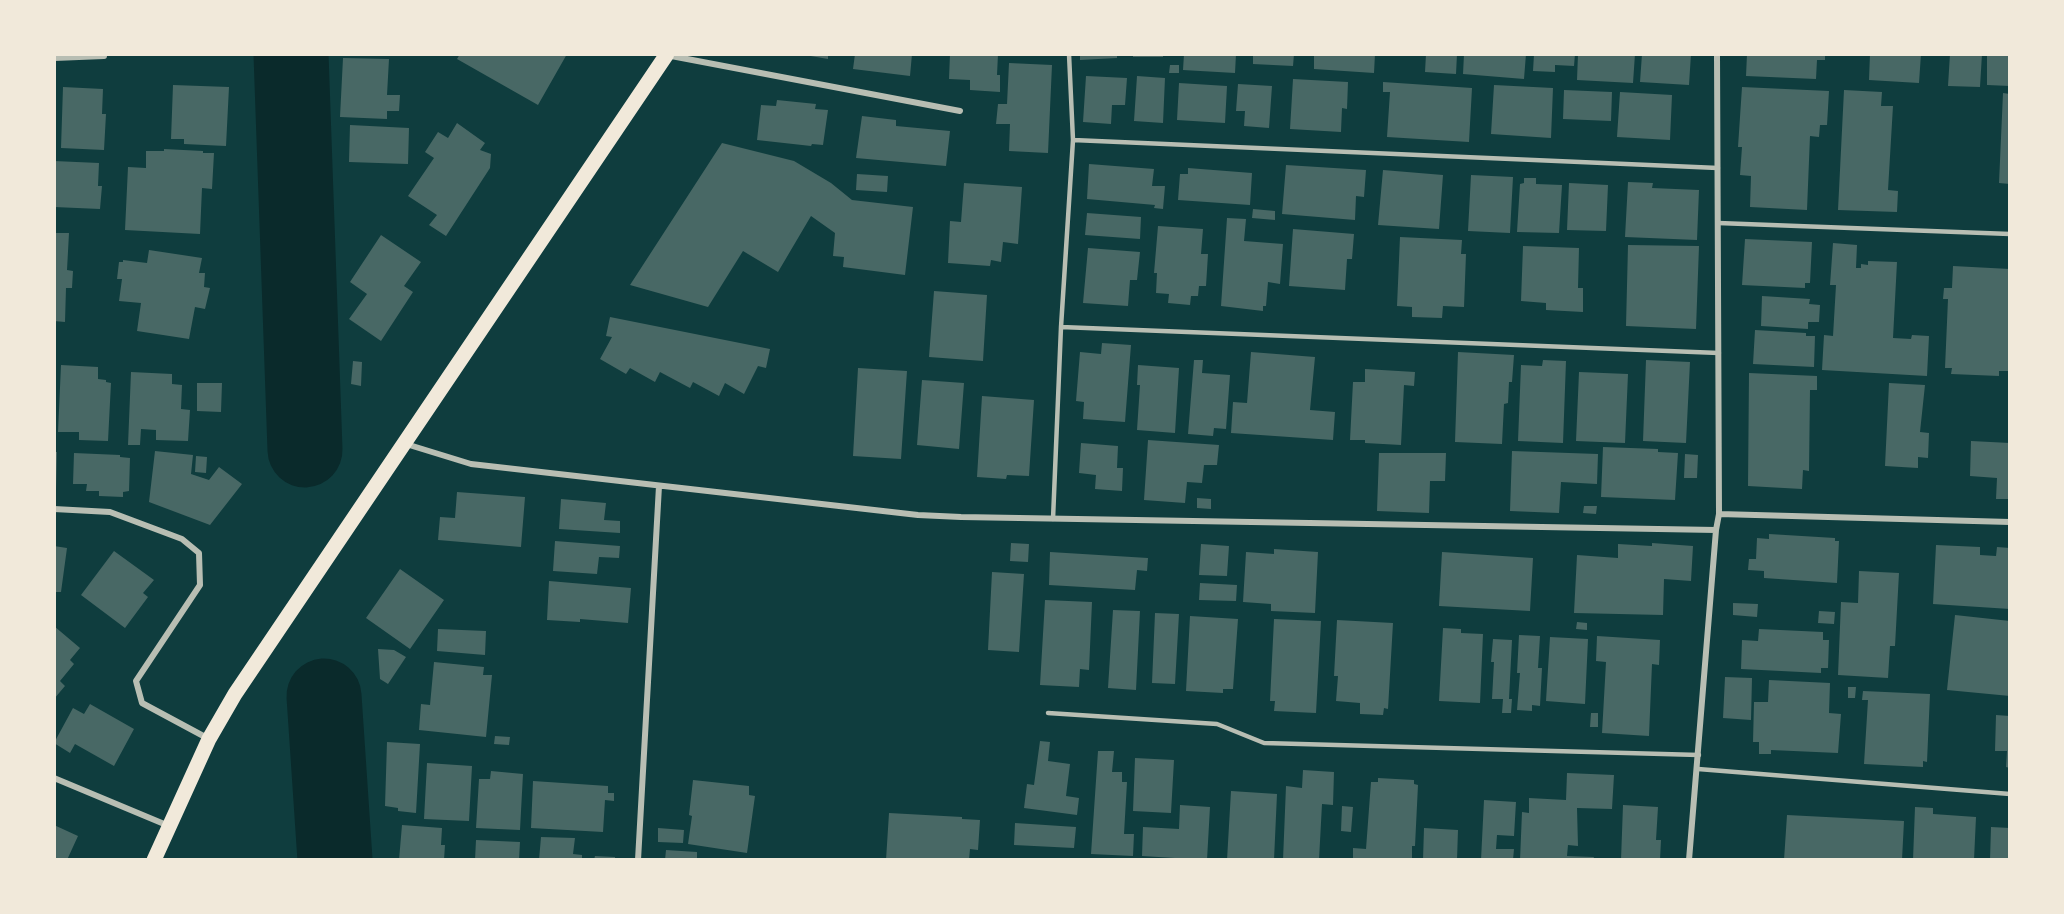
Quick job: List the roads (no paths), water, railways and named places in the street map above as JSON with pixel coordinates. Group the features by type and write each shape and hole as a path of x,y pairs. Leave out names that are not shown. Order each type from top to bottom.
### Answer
{"main road":[{"path":"153,860 209,739 235,694 667,55"}],"street":[{"path":"54,58 104,56 104,54"},
{"path":"1689,860 1719,514 1717,54"},
{"path":"667,55 960,111"},
{"path":"404,443 471,464 918,514 1053,519 1716,530"},
{"path":"638,860 659,486"},
{"path":"54,509 110,512 182,539 199,553 200,585 136,681 142,703 209,739"},
{"path":"1719,514 2010,522"},
{"path":"54,778 169,826"}],"lane":[{"path":"1053,519 1061,327 1073,140 1069,54"},
{"path":"1073,140 1718,168"},
{"path":"1718,223 2010,234"},
{"path":"1061,327 1719,353"},
{"path":"1048,713 1217,724 1264,743 1699,755"},
{"path":"1698,770 2010,794"}],"waterway":[{"path":"291,54 305,450"},
{"path":"324,696 335,860"}]}
